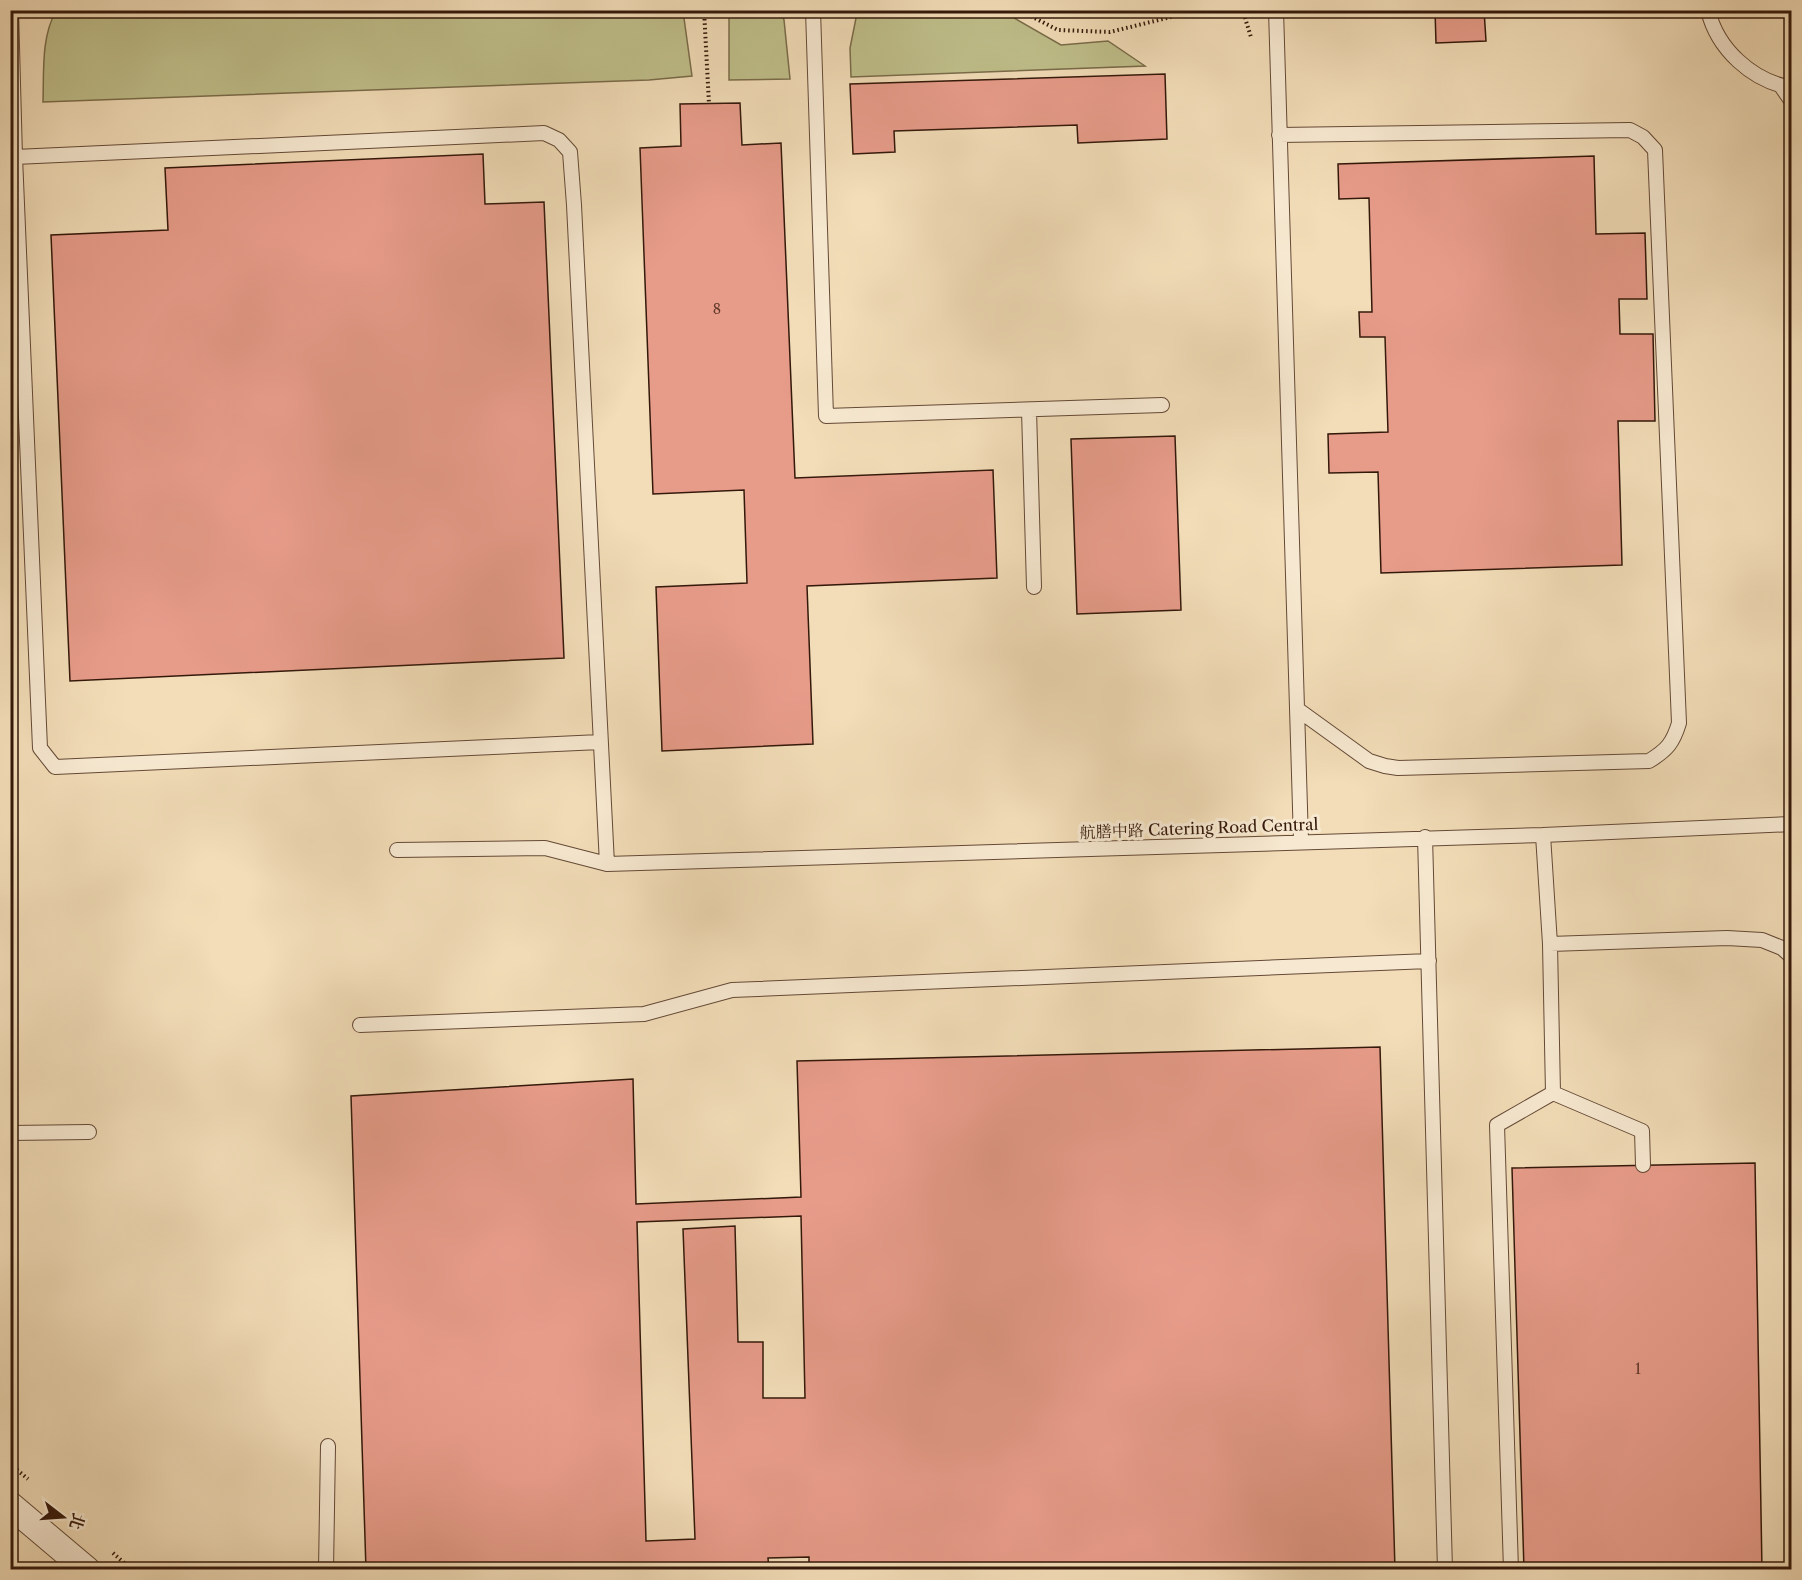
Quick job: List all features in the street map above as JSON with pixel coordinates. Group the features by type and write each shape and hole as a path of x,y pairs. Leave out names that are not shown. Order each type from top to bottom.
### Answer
{"street":[{"path":"10,1506 70,1561 87,1569"}],"lane":[{"path":"11,10 40,748 55,766 600,742"},
{"path":"813,10 826,416 1162,405"},
{"path":"1276,10 1301,841"},
{"path":"1708,10 1711,23 1728,51 1752,72 1786,87 1791,102"},
{"path":"1279,135 1630,130 1643,137 1655,150 1679,723 1675,737 1664,752 1649,761 1398,768 1370,760 1297,709"},
{"path":"15,157 543,133 559,140 570,152 607,864"},
{"path":"1029,410 1034,588"},
{"name":"航膳中路 Catering Road Central","path":"397,850 545,848 607,864 1543,835 1791,824"},
{"path":"1543,835 1550,944 1553,1093"},
{"path":"1425,837 1445,1569"},
{"path":"1550,944 1727,938 1762,940 1782,948 1791,957"},
{"path":"360,1025 644,1014 732,990 1429,961"},
{"path":"1553,1093 1642,1131 1643,1165"},
{"path":"1511,1569 1497,1125 1553,1093"},
{"path":"10,1133 89,1132"},
{"path":"326,1569 328,1446"}],"path":[{"path":"704,10 709,104"},
{"path":"849,16 852,10"},
{"path":"1019,10 1058,30 1110,32 1179,15 1187,10"},
{"path":"1240,10 1251,34 1251,43"}],"green space":[{"path":"56,11 683,11 692,76 649,80 43,102 46,43"},
{"path":"729,11 781,11 790,79 729,80"},
{"path":"860,11 1002,11 1061,45 1108,41 1145,66 851,77 850,48 857,13"}],"building":[{"path":"1435,10 1484,10 1486,41 1436,43"},
{"path":"1165,74 1167,139 1078,143 1077,125 894,131 895,152 853,154 850,84"},
{"path":"740,103 742,145 781,143 795,478 993,470 997,578 807,586 813,744 662,751 656,587 747,583 744,490 653,494 640,148 681,146 680,104"},
{"path":"483,154 485,204 544,202 564,658 70,681 51,235 168,230 165,168"},
{"path":"1594,156 1596,234 1645,233 1647,299 1619,299 1620,334 1653,334 1655,421 1618,421 1622,565 1381,573 1378,472 1329,473 1328,434 1388,432 1385,337 1360,337 1359,312 1372,312 1369,198 1339,199 1338,164"},
{"path":"1175,436 1181,610 1077,614 1071,439"},
{"path":"1380,1047 1395,1570 809,1570 809,1557 768,1558 769,1570 366,1570 351,1096 633,1079 636,1204 801,1197 797,1061","holes":["801,1216 805,1398 763,1398 763,1342 738,1342 735,1226 683,1229 695,1539 646,1541 637,1222"]},
{"path":"1755,1163 1762,1570 1524,1570 1512,1168"}]}
